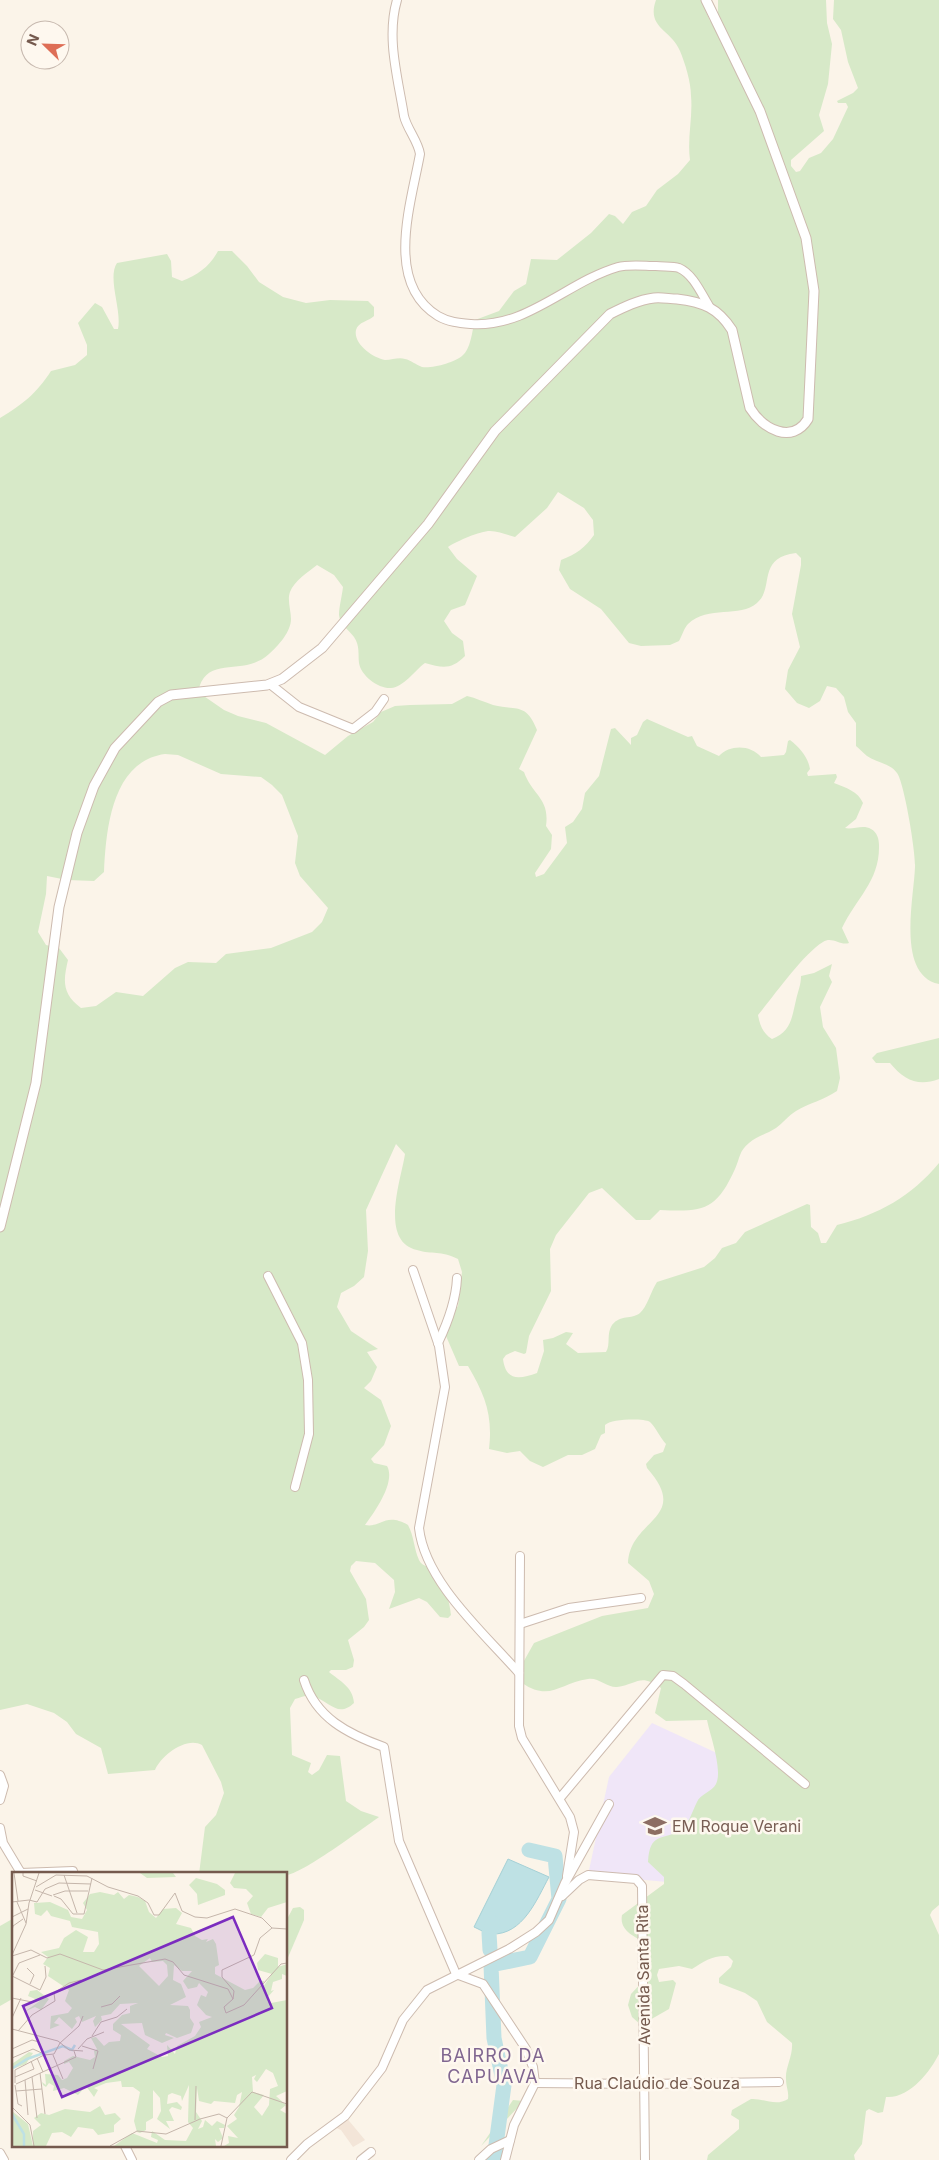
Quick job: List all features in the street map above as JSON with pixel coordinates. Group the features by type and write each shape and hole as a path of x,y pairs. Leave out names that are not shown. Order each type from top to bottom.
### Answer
{"street":[{"path":"397,0 391,20 393,44 404,116 407,128 418,146 420,154 408,223 406,264 417,298 426,309 442,319 483,325 526,314 573,288 619,267 676,267 684,270 690,276 710,306 726,320 732,330 750,408 755,416 772,429 784,434 794,433 803,428 810,411 814,291 806,238 760,111 706,0"},
{"path":"0,1227 36,1083 59,907 77,832 94,786 115,748 158,702 171,695 270,684 282,679 322,648 428,524 495,431 610,314 632,304 655,297 696,301 710,306"},
{"path":"270,684 299,707 353,729 375,712 384,700"},
{"path":"413,1270 438,1343 445,1387 419,1528 421,1544 426,1559 445,1589 519,1673"},
{"path":"268,1276 302,1343 308,1380 309,1434 295,1487"},
{"path":"438,1343 447,1323 456,1294 457,1278"},
{"path":"520,1556 519,1726 522,1738 570,1817 574,1832 565,1883"},
{"path":"520,1624 569,1608 641,1598"},
{"path":"560,1798 663,1675 673,1676 805,1784"},
{"path":"304,1680 309,1696 324,1715 360,1738 384,1748 399,1841 456,1974 483,1984 526,2049 533,2067 535,2083 514,2125 505,2160"},
{"path":"0,1775 4,1786 0,1800"},
{"path":"291,2160 307,2144 345,2116 382,2068 403,2020 427,1990 509,1949 536,1932 548,1920 565,1883 609,1804"},
{"path":"0,1828 3,1843 20,1872"},
{"name":"Avenida Santa Rita","path":"559,1898 579,1880 588,1875 636,1879 642,1886 646,2160"},
{"name":"Rua Claúdio de Souza","path":"535,2083 779,2082"},
{"path":"478,2160 491,2149 510,2140"},
{"path":"126,2148 132,2160"},
{"path":"362,2160 371,2152"},
{"path":"0,2153 4,2160"}],"shaded area":[{"name":"EM Roque Verani","path":"652,1723 734,1761 690,1884 588,1875 609,1777"},
{"path":"345,2116 365,2140 353,2147 341,2130 332,2126"}],"green space":[{"path":"656,0 701,0 710,21 718,18 718,0 826,0 827,23 832,44 828,84 819,115 824,131 791,160 791,166 796,172 800,171 809,158 821,153 833,139 848,107 846,103 838,103 837,101 853,93 858,88 848,62 841,30 833,19 834,0 939,0 939,984 926,978 917,966 912,951 910,934 915,859 906,803 897,773 891,767 867,756 856,746 856,723 848,712 844,697 836,688 827,686 820,701 809,708 797,703 785,689 788,670 800,647 792,614 801,565 801,558 796,553 784,556 776,561 768,574 762,597 750,607 696,618 688,624 679,641 670,645 641,646 629,643 601,609 570,589 559,570 561,560 580,550 594,535 593,520 584,508 558,492 547,508 515,537 486,531 448,547 457,559 477,576 465,605 451,610 444,621 452,633 463,641 465,656 455,664 442,667 425,663 405,682 396,687 386,688 371,681 360,668 356,640 340,619 339,612 343,587 334,575 317,565 295,584 290,592 291,616 289,629 276,647 259,661 248,665 217,669 209,673 202,680 198,692 224,710 238,716 266,723 325,755 348,736 373,722 381,712 395,706 452,704 467,696 493,705 524,711 529,715 537,730 519,769 524,772 527,780 543,803 547,817 546,826 552,835 551,849 535,873 536,877 544,874 567,843 565,827 573,822 582,809 585,793 599,776 611,729 615,728 631,745 631,738 637,735 643,722 647,719 688,737 692,736 697,746 719,756 734,748 752,750 761,757 784,755 790,740 807,761 810,769 807,773 808,776 836,774 837,777 834,783 855,793 863,803 856,819 845,828 865,827 873,830 879,840 878,858 876,869 866,889 842,928 849,943 826,940 815,948 798,965 758,1015 764,1032 772,1039 778,1036 787,1028 792,1018 801,976 814,973 832,964 829,976 832,982 820,1007 823,1027 836,1048 840,1078 837,1091 796,1111 776,1128 749,1143 741,1152 728,1183 714,1201 706,1206 687,1210 660,1210 650,1220 636,1220 602,1188 589,1193 556,1235 550,1249 551,1291 529,1336 526,1353 515,1351 506,1355 503,1359 507,1372 515,1377 525,1377 537,1373 544,1351 543,1340 566,1332 573,1333 566,1344 578,1353 606,1352 612,1325 619,1319 640,1313 657,1282 704,1267 715,1258 722,1248 736,1243 745,1232 807,1204 810,1205 811,1227 818,1233 821,1243 826,1243 837,1225 866,1216 893,1203 929,1175 939,1163 939,1905 930,1915 939,1935 939,2054 930,2069 911,2089 903,2094 886,2097 883,2112 878,2113 869,2109 866,2111 862,2144 854,2155 855,2160 707,2160 708,2155 739,2129 739,2120 731,2115 732,2110 751,2099 779,2102 788,2099 786,2075 792,2043 767,2022 757,2001 745,1993 719,1983 719,1978 731,1967 733,1961 728,1956 713,1958 692,1969 679,1966 659,1969 657,1975 659,1982 673,1980 676,1983 669,2009 641,2025 632,2017 628,2005 631,1994 645,1979 647,1963 638,1951 646,1943 625,1929 622,1915 664,1884 664,1877 648,1862 651,1846 658,1839 682,1829 688,1822 699,1799 716,1784 718,1778 717,1762 707,1720 666,1721 655,1713 661,1688 648,1681 643,1680 614,1687 588,1679 555,1690 540,1691 522,1683 520,1668 534,1643 602,1616 648,1608 654,1594 649,1581 628,1563 631,1548 638,1536 661,1509 663,1498 659,1485 646,1464 654,1455 663,1452 666,1444 650,1422 627,1420 614,1421 605,1425 605,1433 601,1435 595,1449 582,1455 568,1455 543,1467 530,1461 520,1451 507,1453 489,1449 489,1415 483,1396 468,1366 459,1366 446,1336 450,1318 458,1306 462,1272 458,1259 446,1254 417,1250 405,1244 399,1235 395,1223 395,1208 405,1154 396,1144 366,1210 368,1251 364,1277 354,1286 341,1293 337,1307 351,1331 378,1349 367,1352 377,1367 371,1381 364,1388 381,1400 391,1426 384,1445 371,1459 374,1463 387,1466 389,1480 387,1488 365,1525 394,1520 408,1525 420,1562 435,1571 444,1586 451,1615 448,1618 440,1617 427,1602 419,1598 389,1609 395,1592 394,1580 375,1563 356,1561 351,1566 350,1571 366,1599 369,1620 364,1627 348,1640 354,1660 353,1667 346,1670 331,1670 329,1672 349,1689 354,1703 339,1709 320,1699 307,1696 295,1699 290,1708 292,1755 311,1763 308,1772 312,1775 319,1770 327,1755 340,1756 346,1801 361,1811 379,1817 318,1860 294,1873 288,1874 288,1872 199,1872 205,1827 216,1815 224,1793 221,1782 202,1745 189,1743 182,1745 168,1754 155,1770 108,1774 101,1748 76,1734 67,1722 54,1713 27,1704 0,1710 0,418 28,398 51,371 75,365 87,355 87,345 78,323 95,303 102,307 114,329 118,329 119,321 114,285 114,269 117,263 167,254 171,261 172,277 182,281 203,269 218,251 232,251 259,282 283,297 306,303 330,300 368,301 374,307 374,316 357,327 356,335 365,349 380,359 403,358 422,367 431,367 459,358 465,353 471,340 475,320 499,311 514,291 526,284 531,259 557,260 591,233 609,214 615,216 623,224 632,212 646,206 657,190 678,174 690,160 691,91 686,67 676,44 661,28 654,17","holes":["165,754 178,755 221,774 261,777 282,795 298,836 295,863 300,876 328,908 322,922 312,932 271,948 226,954 216,963 188,962 175,968 143,996 116,992 96,1006 81,1008 70,998 67,992 65,974 68,960 59,948 46,945 38,932 46,894 47,876 67,880 94,881 104,872 107,836 115,800 123,783 133,769 147,759"]},
{"path":"939,1038 939,1079 918,1082 906,1078 890,1063 876,1063 872,1058 877,1053"},
{"path":"300,1907 304,1910 304,1920 288,1957 288,1917 293,1908"},
{"path":"12,1919 12,1999 0,2006 0,1926"},
{"path":"513,2100 524,2101 481,2146"}],"water":[{"path":"508,1859 549,1877 534,1905 520,1922 512,1929 503,1933 487,1933 474,1927"}],"waterway":[{"path":"494,2160 504,2085 494,2038 491,1965 530,1957 559,1899 555,1856 529,1850"},
{"path":"490,1950 489,1933 493,1923"}],"place":[{"name":"EM Roque Verani","path":"655,1826"}],"district":[{"name":"BAIRRO DA CAPUAVA","path":"493,2065"}]}
